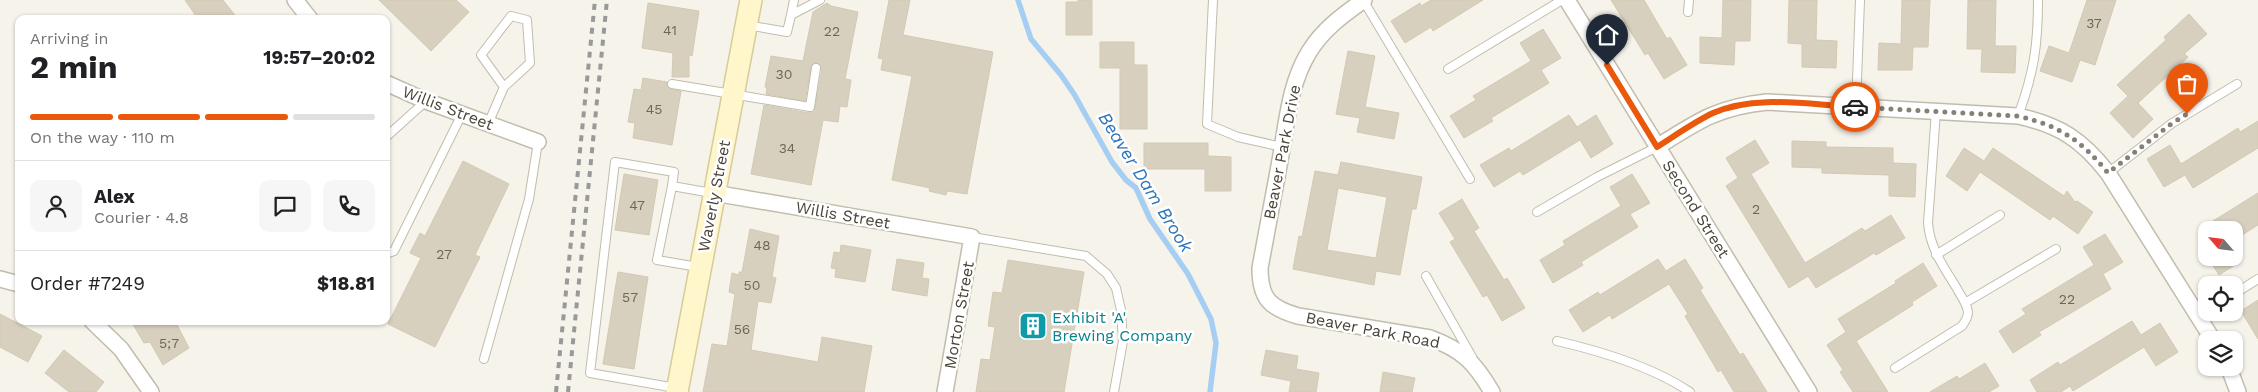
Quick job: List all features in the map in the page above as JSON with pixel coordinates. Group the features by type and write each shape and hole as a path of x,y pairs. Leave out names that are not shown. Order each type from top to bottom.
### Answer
{"main road":[{"name":"Waverly Street","path":"678,390 751,0"}],"street":[{"path":"295,0 307,15"},
{"name":"Beaver Park Drive","path":"1267,300 1260,285 1260,268 1292,93 1309,53 1335,21 1364,0"},
{"name":"Second Street","path":"1566,0 1809,392"},
{"name":"Willis Street","path":"390,85 426,101 538,142"},
{"path":"1657,147 1715,113 1742,105 1767,102 2018,116 2047,124 2078,140 2093,154 2108,173 2198,307"},
{"name":"Willis Street","path":"714,193 972,237"},
{"name":"Morton Street","path":"945,392 972,237"},
{"path":"0,279 15,283"},
{"name":"Beaver Park Road","path":"1267,300 1279,310 1298,316 1430,338 1448,344 1463,353 1478,368 1492,392"},
{"path":"96,325 121,349 151,392"},
{"path":"2232,376 2238,392"}],"lane":[{"path":"746,25 787,32 794,0"},
{"path":"1213,0 1207,124 1230,134 1282,147"},
{"path":"1364,0 1470,179"},
{"path":"1448,69 1562,0"},
{"path":"1688,12 1689,0"},
{"path":"1856,107 1860,0"},
{"path":"2018,116 2034,67 2038,42 2038,0"},
{"path":"791,15 815,1"},
{"path":"488,124 504,87 530,63 527,20 511,16 481,55 504,87"},
{"path":"672,84 810,107 816,68"},
{"path":"2108,173 2171,124 2237,84"},
{"path":"390,133 426,101"},
{"path":"1895,368 1962,326 1967,320 1968,312 1965,303 1936,254 1930,239 1928,223 1936,111"},
{"path":"390,252 394,251 462,114"},
{"path":"484,359 529,199 538,142"},
{"path":"1537,212 1597,177 1657,147"},
{"path":"678,390 590,373 615,162 674,172 657,260 700,267"},
{"path":"672,186 714,193"},
{"path":"1936,254 2000,215"},
{"path":"972,237 1086,256 1107,274 1116,288 1121,310 1122,341 1114,392"},
{"path":"1965,303 2056,249"},
{"path":"1426,276 1478,368"},
{"path":"2243,288 2258,279"},
{"path":"1557,341 1619,359 1678,384 1690,392"}],"building":[{"path":"185,0 223,0 235,15 195,15"},
{"path":"379,0 456,0 469,12 431,51"},
{"path":"889,0 910,0 903,35 993,52 967,194 947,191 946,195 929,191 930,188 892,180 912,76 881,70 883,59 878,58"},
{"path":"1078,0 1092,0 1092,35 1066,35 1066,2 1078,2"},
{"path":"1431,0 1483,0 1433,31 1431,27 1405,43 1391,21 1420,3 1421,6"},
{"path":"1611,0 1644,0 1667,39 1670,37 1687,65 1664,79 1648,53 1645,55"},
{"path":"1723,0 1751,0 1750,41 1735,41 1734,65 1700,63 1700,37 1722,38"},
{"path":"1789,0 1817,0 1816,40 1837,41 1836,68 1802,67 1802,44 1788,43"},
{"path":"1902,0 1930,0 1928,47 1913,47 1912,70 1878,70 1879,43 1901,44"},
{"path":"1968,0 1996,0 1995,46 2016,46 2015,73 1981,72 1982,49 1967,49"},
{"path":"2087,0 2116,0 2095,65 2080,60 2072,82 2040,71 2049,46 2069,53"},
{"path":"648,3 699,11 692,56 689,55 689,77 672,77 673,53 642,48"},
{"path":"827,3 831,6 858,12 845,79 851,80 847,107 840,106 838,122 823,120 811,185 751,174 764,105 809,113 815,108 822,69 817,63 814,63 811,67 805,101 766,94 767,88 765,87 771,56 803,61 813,12"},
{"path":"2189,14 2207,34 2184,54 2188,57 2138,103 2153,119 2133,138 2110,113 2128,96 2117,85 2166,40 2164,37"},
{"path":"1543,29 1561,58 1541,70 1549,83 1491,118 1493,121 1464,138 1450,116 1476,100 1473,96 1531,61 1520,43"},
{"path":"1100,42 1134,42 1134,65 1147,65 1147,129 1120,129 1120,68 1100,68"},
{"path":"1348,51 1375,56 1365,107 1399,113 1394,139 1357,132 1360,118 1336,114"},
{"path":"643,78 667,82 669,89 681,91 672,145 633,138 635,123 628,122 634,89 641,90"},
{"path":"1569,115 1577,127 1596,115 1613,144 1591,158 1580,140 1523,175 1520,171 1494,187 1480,165 1509,148 1511,151"},
{"path":"2258,121 2258,148 2193,188 2185,175 2164,187 2147,159 2170,145 2181,164 2238,128 2240,132"},
{"path":"1755,140 1769,163 1751,174 1805,263 1862,228 1865,231 1891,215 1905,238 1876,255 1874,253 1816,288 1808,276 1789,288 1726,186 1738,178 1726,158"},
{"path":"1792,141 1826,142 1826,147 1893,148 1893,163 1916,164 1915,197 1889,196 1889,175 1822,173 1822,168 1792,167"},
{"path":"1144,143 1208,143 1208,156 1231,157 1231,191 1205,191 1205,169 1144,169"},
{"path":"1964,148 1984,161 1993,148 2064,196 2067,191 2075,202 2077,201 2093,212 2078,234 2053,216 2050,220 1980,172 1967,191 1946,176"},
{"path":"463,161 509,184 475,255 480,257 435,347 390,325 390,320 421,258 410,253 420,233 425,236"},
{"path":"1341,162 1422,177 1416,209 1412,209 1400,275 1376,271 1374,285 1293,269 1299,236 1302,237 1315,171 1338,175","holes":["1338,188 1387,197 1376,258 1327,250"]},
{"path":"624,174 658,180 649,235 615,230"},
{"path":"1632,174 1650,203 1630,214 1638,227 1581,262 1583,265 1553,283 1540,260 1565,245 1563,241 1621,206 1610,187"},
{"path":"2258,193 2258,225 2243,234 2243,221 2213,221"},
{"path":"1462,199 1479,228 1474,231 1504,280 1507,278 1525,308 1502,321 1487,295 1483,297 1450,242 1455,239 1439,213"},
{"path":"750,229 779,236 772,277 776,278 771,303 758,301 751,350 818,362 822,337 872,346 864,392 703,392 712,344 727,346 735,294 729,292 732,273 739,275 739,272 742,272"},
{"path":"2105,234 2123,262 2103,274 2111,289 2039,332 2041,335 2013,353 1999,331 2026,314 2022,309 2094,265 2083,247"},
{"path":"841,245 871,250 865,282 835,277 836,269 831,268 834,252 840,253"},
{"path":"897,259 924,263 922,278 929,279 927,296 892,290"},
{"path":"1658,259 1666,271 1685,259 1703,288 1700,290 1740,355 1743,353 1767,392 1734,392 1721,370 1718,372 1685,316 1688,314 1669,284 1612,319 1610,315 1583,332 1569,310 1598,292 1600,295"},
{"name":"Exhibit 'A' Brewing Company","path":"1008,260 1084,272 1064,392 976,392 981,359 990,360 995,327 988,326 993,292 1002,293"},
{"path":"1923,263 1937,286 1912,302 1913,305 1856,341 1888,392 1853,392 1840,372 1843,370 1827,345 1846,332 1838,319 1896,283 1895,281"},
{"path":"2213,266 2233,266 2219,275"},
{"path":"618,272 648,277 634,369 603,364"},
{"path":"2258,300 2258,339 2243,314 2243,310"},
{"path":"0,314 15,322 15,325 21,325 42,336 28,362 0,347"},
{"path":"2132,321 2141,335 2160,323 2178,352 2156,366 2144,347 2073,391 2070,386 2061,392 2037,392 2030,380 2058,362 2060,365"},
{"path":"133,325 177,325 189,348 163,365 150,342 144,343"},
{"path":"64,350 104,382 96,392 69,392 45,373"},
{"path":"1266,350 1298,356 1296,369 1319,373 1316,392 1289,392 1291,381 1261,375"},
{"path":"1985,363 1999,386 1989,392 1930,392 1957,376 1959,379"},
{"path":"1383,372 1415,378 1412,392 1380,392"}],"waterway":[{"name":"Beaver Dam Brook","path":"1018,0 1031,39 1074,94 1112,162 1126,180 1136,188 1150,219 1188,274 1211,319 1216,343 1210,392"}],"railway":[{"path":"556,392 595,0"},
{"path":"568,392 607,0"}],"way so far":[{"path":"1855,107 2018,116 2040,121 2060,129 2078,140 2093,154 2108,173 2171,124 2187,114"}],"place":[{"name":"Exhibit 'A' Brewing Company","path":"1033,326"}],"route":[{"path":"1607,65 1657,147 1689,126 1715,113 1742,105 1767,102 1855,107"}]}
